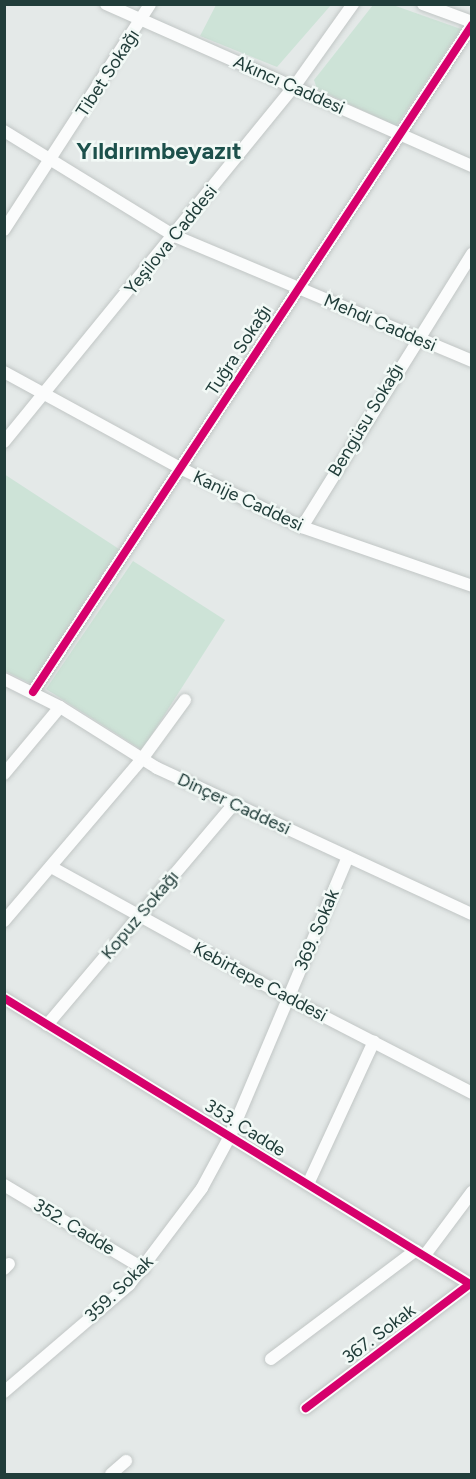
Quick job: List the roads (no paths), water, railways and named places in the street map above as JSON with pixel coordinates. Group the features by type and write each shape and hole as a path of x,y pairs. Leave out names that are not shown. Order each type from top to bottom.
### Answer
{"street":[{"name":"Akıncı Caddesi","path":"106,4 471,166"},
{"name":"Tibet Sokağı","path":"4,231 142,20 150,4"},
{"name":"Yeşilova Caddesi","path":"4,442 175,236 294,87 353,4"},
{"path":"423,4 471,23"},
{"name":"Tuğra Sokağı","path":"33,692 471,23"},
{"name":"Mehdi Caddesi","path":"4,131 175,236 471,361"},
{"name":"Bengüsu Sokağı","path":"302,527 416,338 471,254"},
{"name":"Kanije Caddesi","path":"4,372 180,468 302,527 471,586"},
{"name":"Dinçer Caddesi","path":"4,679 60,707 142,759 232,805 471,914"},
{"path":"4,921 142,759 185,700"},
{"path":"4,774 60,707"},
{"name":"Kopuz Sokağı","path":"47,1025 232,805"},
{"name":"369. Sokak","path":"230,1136 348,857"},
{"name":"Kebirtepe Caddesi","path":"51,867 288,998 471,1093"},
{"name":"353. Cadde","path":"4,998 470,1284"},
{"path":"308,1184 374,1041"},
{"name":"359. Sokak","path":"7,1386 144,1269 202,1188 230,1136"},
{"name":"352. Cadde","path":"4,1185 144,1269"},
{"path":"271,1359 420,1253 471,1192"},
{"name":"367. Sokak","path":"306,1408 470,1284"},
{"path":"111,1474 126,1461"}],"district":[{"name":"Yıldırımbeyazıt","path":"159,151"}]}
